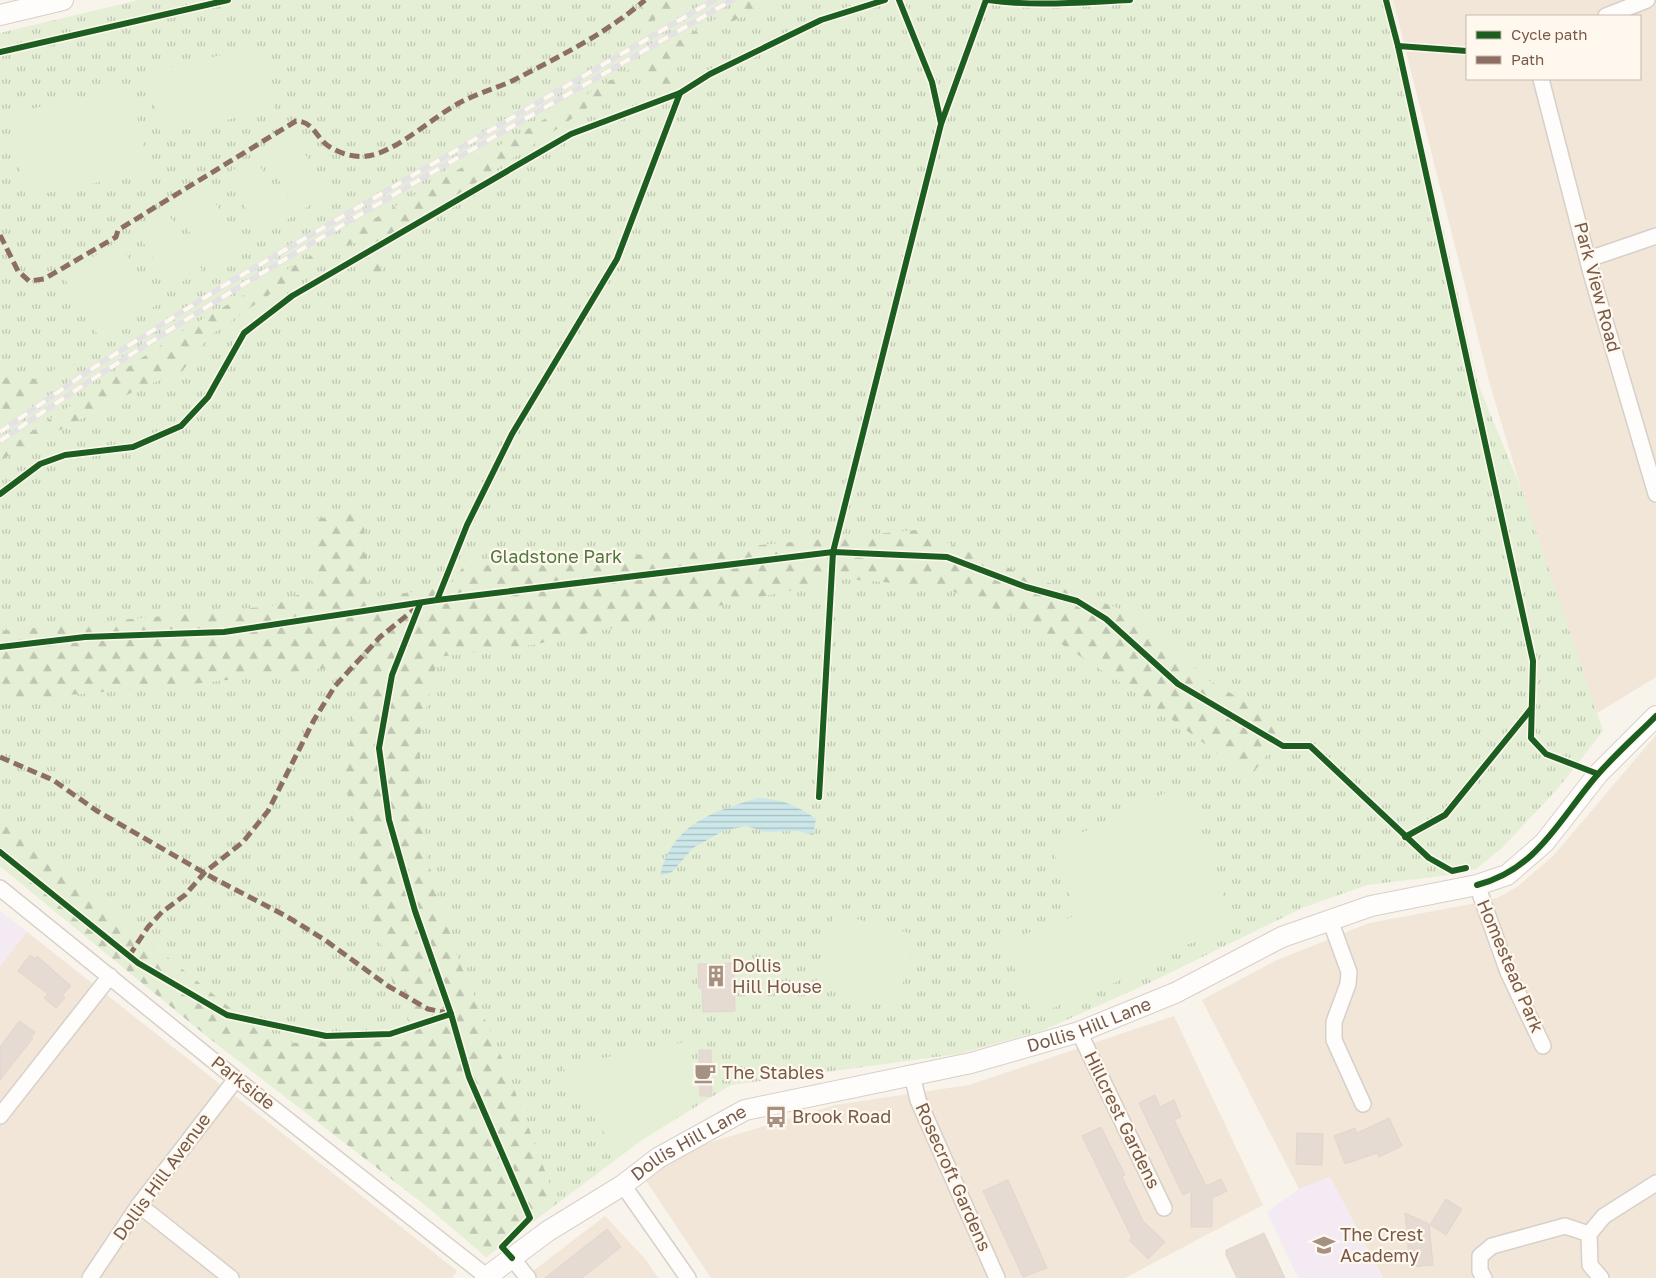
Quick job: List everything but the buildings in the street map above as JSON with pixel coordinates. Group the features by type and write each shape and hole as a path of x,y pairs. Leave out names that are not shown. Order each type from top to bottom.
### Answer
{"street":[{"path":"0,15 63,0"},
{"path":"1609,15 1648,0"},
{"name":"Park View Road","path":"1541,80 1588,259 1652,466 1656,494"},
{"path":"1588,259 1656,236"},
{"name":"Dollis Hill Lane","path":"486,1277 548,1230 623,1185 658,1158 745,1110 978,1061 1080,1032 1175,993 1282,937 1371,906 1477,885 1507,875 1544,842 1598,774 1656,716"},
{"name":"Homestead Park","path":"1477,885 1485,913 1508,972 1543,1046"},
{"name":"Parkside","path":"0,888 486,1277"},
{"path":"1330,920 1349,972 1348,984 1333,1031 1334,1040 1363,1104"},
{"path":"0,1116 110,976"},
{"name":"Hillcrest Gardens","path":"1080,1032 1164,1208"},
{"name":"Rosecroft Gardens","path":"912,1075 918,1100 997,1278"},
{"name":"Dollis Hill Avenue","path":"90,1278 139,1205 236,1078"},
{"path":"1601,1278 1590,1265 1589,1234 1604,1216 1656,1183"},
{"path":"623,1185 688,1278"},
{"path":"139,1205 231,1278"},
{"path":"1484,1278 1480,1271 1480,1256 1492,1246 1565,1226 1589,1234"},
{"path":"512,1258 528,1278"}],"shaded area":[{"path":"1393,0 1656,0 1656,677 1589,718 1489,381"},
{"path":"1656,735 1656,1278 1383,1278 1330,1177 1299,1189 1202,1000 1275,961 1369,923 1477,903 1497,898 1517,887 1553,856"},
{"path":"0,911 27,932 0,966"},
{"path":"27,932 457,1271 452,1278 0,1278 0,966"},
{"path":"1174,1016 1263,1205 1125,1278 711,1278 643,1176 698,1146 835,1105 969,1085"},
{"name":"The Crest Academy","path":"1330,1177 1382,1278 1298,1278 1267,1212 1299,1189"},
{"path":"605,1216 646,1260 658,1278 537,1278 532,1272"}],"green space":[{"name":"Gladstone Park","path":"139,0 1392,0 1478,384 1524,496 1603,731 1559,787 1502,848 1476,869 1449,875 1367,885 1302,908 1151,982 1042,1031 958,1054 731,1085 642,1140 486,1257 429,1208 209,1038 0,866 0,33"},
{"path":"639,0 689,0 647,24 643,20"},
{"path":"748,0 778,0 689,42 674,69 675,85 663,84 638,72 557,129 385,242 379,259 383,273 383,293 373,286 366,239 334,250 208,337 181,373 144,386 60,430 35,439 0,461 0,454 22,438 179,333"},
{"path":"262,46 274,109 161,135 148,72"},
{"path":"131,87 149,172 26,197 8,114"},
{"path":"293,135 330,194 298,212 262,152"},
{"path":"254,157 292,217 262,234 225,175"},
{"path":"206,187 241,247 210,265 173,206"},
{"path":"166,210 202,270 172,288 134,228"},
{"path":"118,241 158,304 100,339 63,276"},
{"path":"74,357 85,357 0,419 0,380 18,373 37,380"},
{"path":"363,512 369,598 449,587 463,567 732,548 916,530 1013,570 1137,615 1208,680 1288,727 1250,777 1129,688 1029,623 943,587 846,579 532,645 438,657 419,740 427,859 458,959 505,1065 557,1203 486,1257 429,1208 209,1038 0,866 0,821 261,1033 294,1043 417,1041 392,979 358,875 346,772 360,664 193,684 0,701 0,631 272,606 311,589 316,519"},
{"path":"1184,786 1211,856 1233,926 1167,953 1170,960 1033,1016 1004,942 1077,915 1051,844 1118,819 1116,812"},
{"path":"835,913 916,935 896,1009 815,986"},
{"path":"690,1041 695,1104 617,1154 562,1066"}],"water":[{"path":"757,798 795,806 809,814 816,819 813,835 797,831 766,832 746,826 723,831 693,848 672,872 660,876 666,858 684,832 710,815"}],"railway":[{"path":"0,432 90,370 223,286 714,0"},
{"path":"0,441 179,324 270,268 732,0"}],"marked path":[{"path":"0,235 18,271 29,281 44,279 116,237 118,230 296,121 310,126 323,142 341,153 352,156 367,156 378,153 402,142 459,103 512,81 581,44 615,23 645,0"},
{"path":"129,956 148,927 162,912 185,895 205,872 243,842 268,811 314,720 335,686 380,637 416,608"},
{"path":"0,757 53,780 97,811 215,879 286,916 325,940 388,986 428,1009 448,1013"}],"cycle path":[{"path":"0,52 228,0"},
{"path":"0,494 40,464 65,455 133,447 181,426 208,397 244,333 292,296 571,134 680,93 710,74 821,20 885,0"},
{"path":"899,0 932,82 941,123"},
{"path":"819,797 833,552 941,124 986,0"},
{"path":"988,0 1041,4 1130,0"},
{"path":"1386,0 1398,46 1533,661 1531,738 1546,754 1598,774"},
{"path":"1398,46 1466,51"},
{"path":"437,600 467,525 512,434 617,259 680,93"},
{"path":"0,647 85,637 224,632 437,600 833,552 947,557 1026,587 1077,601 1106,619 1178,684 1283,746 1310,746 1429,858 1452,871 1466,868"},
{"path":"420,604 392,675 379,748 389,820 415,911 451,1014 469,1077 530,1218 502,1247 512,1258"},
{"path":"1405,837 1445,815 1531,709"},
{"path":"1477,885 1517,867 1533,854 1547,840 1599,773 1656,716"},
{"path":"0,852 138,963 227,1015 326,1036 390,1034 451,1014"}],"place":[{"name":"Dollis Hill House","path":"716,976"},
{"name":"The Stables","path":"705,1073"},
{"name":"Brook Road","path":"776,1117"},
{"name":"The Crest Academy","path":"1324,1245"}]}
